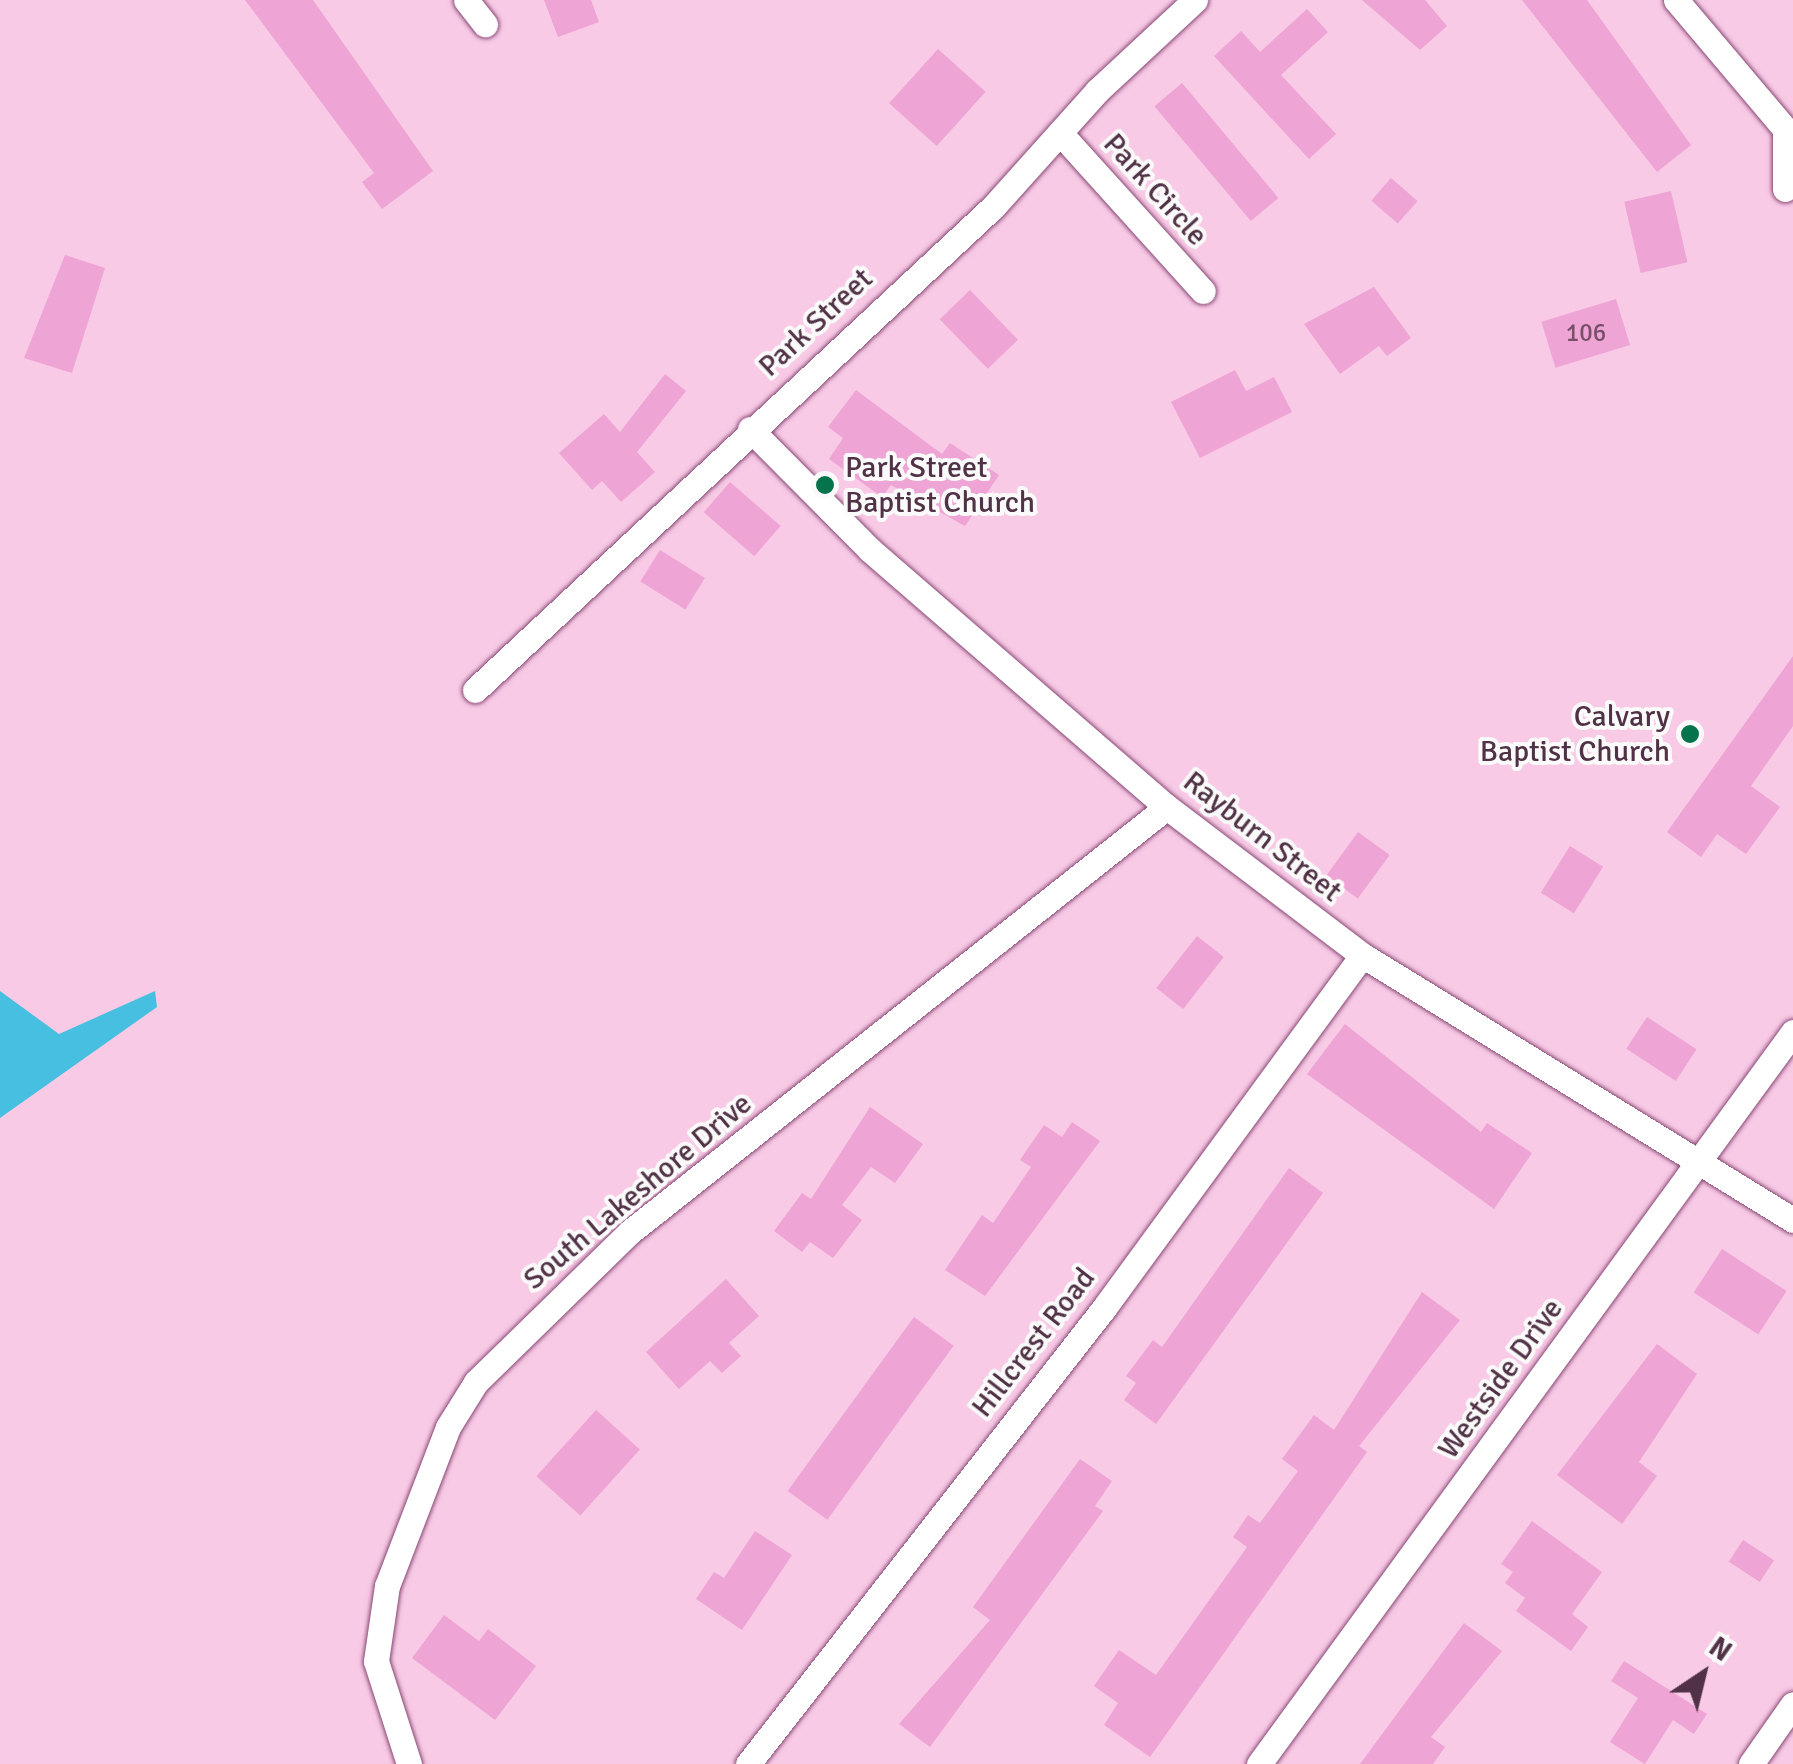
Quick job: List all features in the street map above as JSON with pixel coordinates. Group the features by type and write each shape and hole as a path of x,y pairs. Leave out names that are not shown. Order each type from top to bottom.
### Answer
{"street":[{"path":"466,0 484,24"},
{"name":"Park Street","path":"475,690 750,429 993,207 1060,133 1196,0"},
{"path":"1676,0 1785,129 1786,189"},
{"name":"Park Circle","path":"1060,133 1203,291"},
{"name":"Rayburn Street","path":"750,429 870,550 1167,807 1362,955 1793,1220"},
{"name":"South Lakeshore Drive","path":"410,1764 376,1661 387,1586 448,1428 476,1382 631,1231 1167,807"},
{"name":"Hillcrest Road","path":"748,1764 1104,1308 1362,955"},
{"name":"Westside Drive","path":"1259,1764 1793,1032"},
{"path":"1751,1764 1793,1704"}],"water":[{"path":"0,991 59,1034 155,991 157,1007 0,1118"}],"building":[{"path":"245,0 313,0 433,171 382,209 362,182 374,173"},
{"path":"544,0 591,0 599,22 558,37"},
{"path":"1362,0 1425,0 1447,26 1420,50"},
{"path":"1522,0 1587,0 1691,145 1657,172"},
{"path":"1307,9 1328,32 1281,75 1336,134 1309,159 1214,56 1241,31 1260,52"},
{"path":"938,49 986,92 937,146 889,103"},
{"path":"1182,83 1278,198 1251,221 1154,106"},
{"path":"1391,178 1417,201 1398,224 1371,201"},
{"path":"1671,191 1687,262 1641,273 1624,202"},
{"path":"65,255 105,268 72,373 24,358"},
{"path":"1374,287 1411,338 1387,356 1379,346 1340,374 1304,324"},
{"path":"970,290 1018,340 988,369 940,319"},
{"path":"1616,299 1630,345 1555,368 1541,322"},
{"path":"1235,370 1246,391 1274,377 1292,412 1200,458 1171,402"},
{"path":"665,374 686,391 637,452 655,472 621,502 602,481 592,490 559,453 604,414 620,432"},
{"path":"856,390 942,454 950,443 999,475 965,526 891,485 882,497 829,459 843,438 828,427"},
{"path":"730,482 781,526 754,556 704,512"},
{"path":"660,550 705,578 685,609 640,581"},
{"path":"1793,656 1793,726 1751,786 1780,807 1746,854 1717,834 1701,857 1667,832"},
{"path":"1358,832 1390,855 1358,899 1326,876"},
{"path":"1570,846 1603,867 1574,913 1541,893"},
{"path":"1197,936 1224,957 1183,1009 1156,988"},
{"path":"1647,1017 1696,1049 1676,1081 1626,1049"},
{"path":"1345,1024 1481,1132 1487,1123 1532,1153 1494,1209 1307,1074"},
{"path":"870,1107 923,1144 895,1183 871,1167 842,1205 862,1220 833,1258 810,1242 802,1252 774,1231 802,1193 811,1199"},
{"path":"1072,1122 1100,1141 985,1296 945,1270 982,1215 993,1223 1031,1167 1020,1160 1044,1125 1062,1137"},
{"path":"1289,1168 1323,1193 1156,1424 1124,1400 1136,1383 1126,1376 1153,1340 1162,1347"},
{"path":"1722,1249 1787,1291 1758,1335 1694,1293"},
{"path":"726,1279 759,1316 729,1343 741,1356 722,1373 710,1361 679,1389 646,1352"},
{"path":"1422,1292 1460,1320 1359,1446 1367,1452 1150,1757 1104,1725 1118,1703 1094,1686 1119,1650 1156,1675 1247,1547 1233,1537 1248,1515 1260,1523 1298,1471 1282,1459 1314,1415 1334,1430"},
{"path":"914,1317 954,1346 827,1520 788,1491"},
{"path":"1657,1344 1697,1374 1639,1462 1657,1476 1622,1524 1557,1475"},
{"path":"596,1410 640,1449 580,1516 536,1476"},
{"path":"1080,1459 1112,1481 1095,1506 1103,1511 930,1747 899,1724 990,1620 973,1607"},
{"path":"1532,1521 1602,1572 1572,1614 1588,1627 1571,1651 1516,1611 1525,1598 1505,1583 1513,1572 1501,1564"},
{"path":"755,1531 792,1555 742,1630 696,1599 714,1572 724,1578"},
{"path":"1743,1540 1774,1560 1760,1582 1729,1562"},
{"path":"444,1615 479,1641 488,1629 536,1666 495,1720 412,1658"},
{"path":"1464,1623 1502,1651 1431,1737 1445,1747 1433,1764 1360,1764"},
{"path":"1624,1661 1707,1714 1694,1734 1673,1720 1645,1764 1610,1742 1638,1698 1611,1681"}],"place":[{"name":"Park Street Baptist Church","path":"825,485"},
{"name":"Calvary Baptist Church","path":"1690,734"}]}
